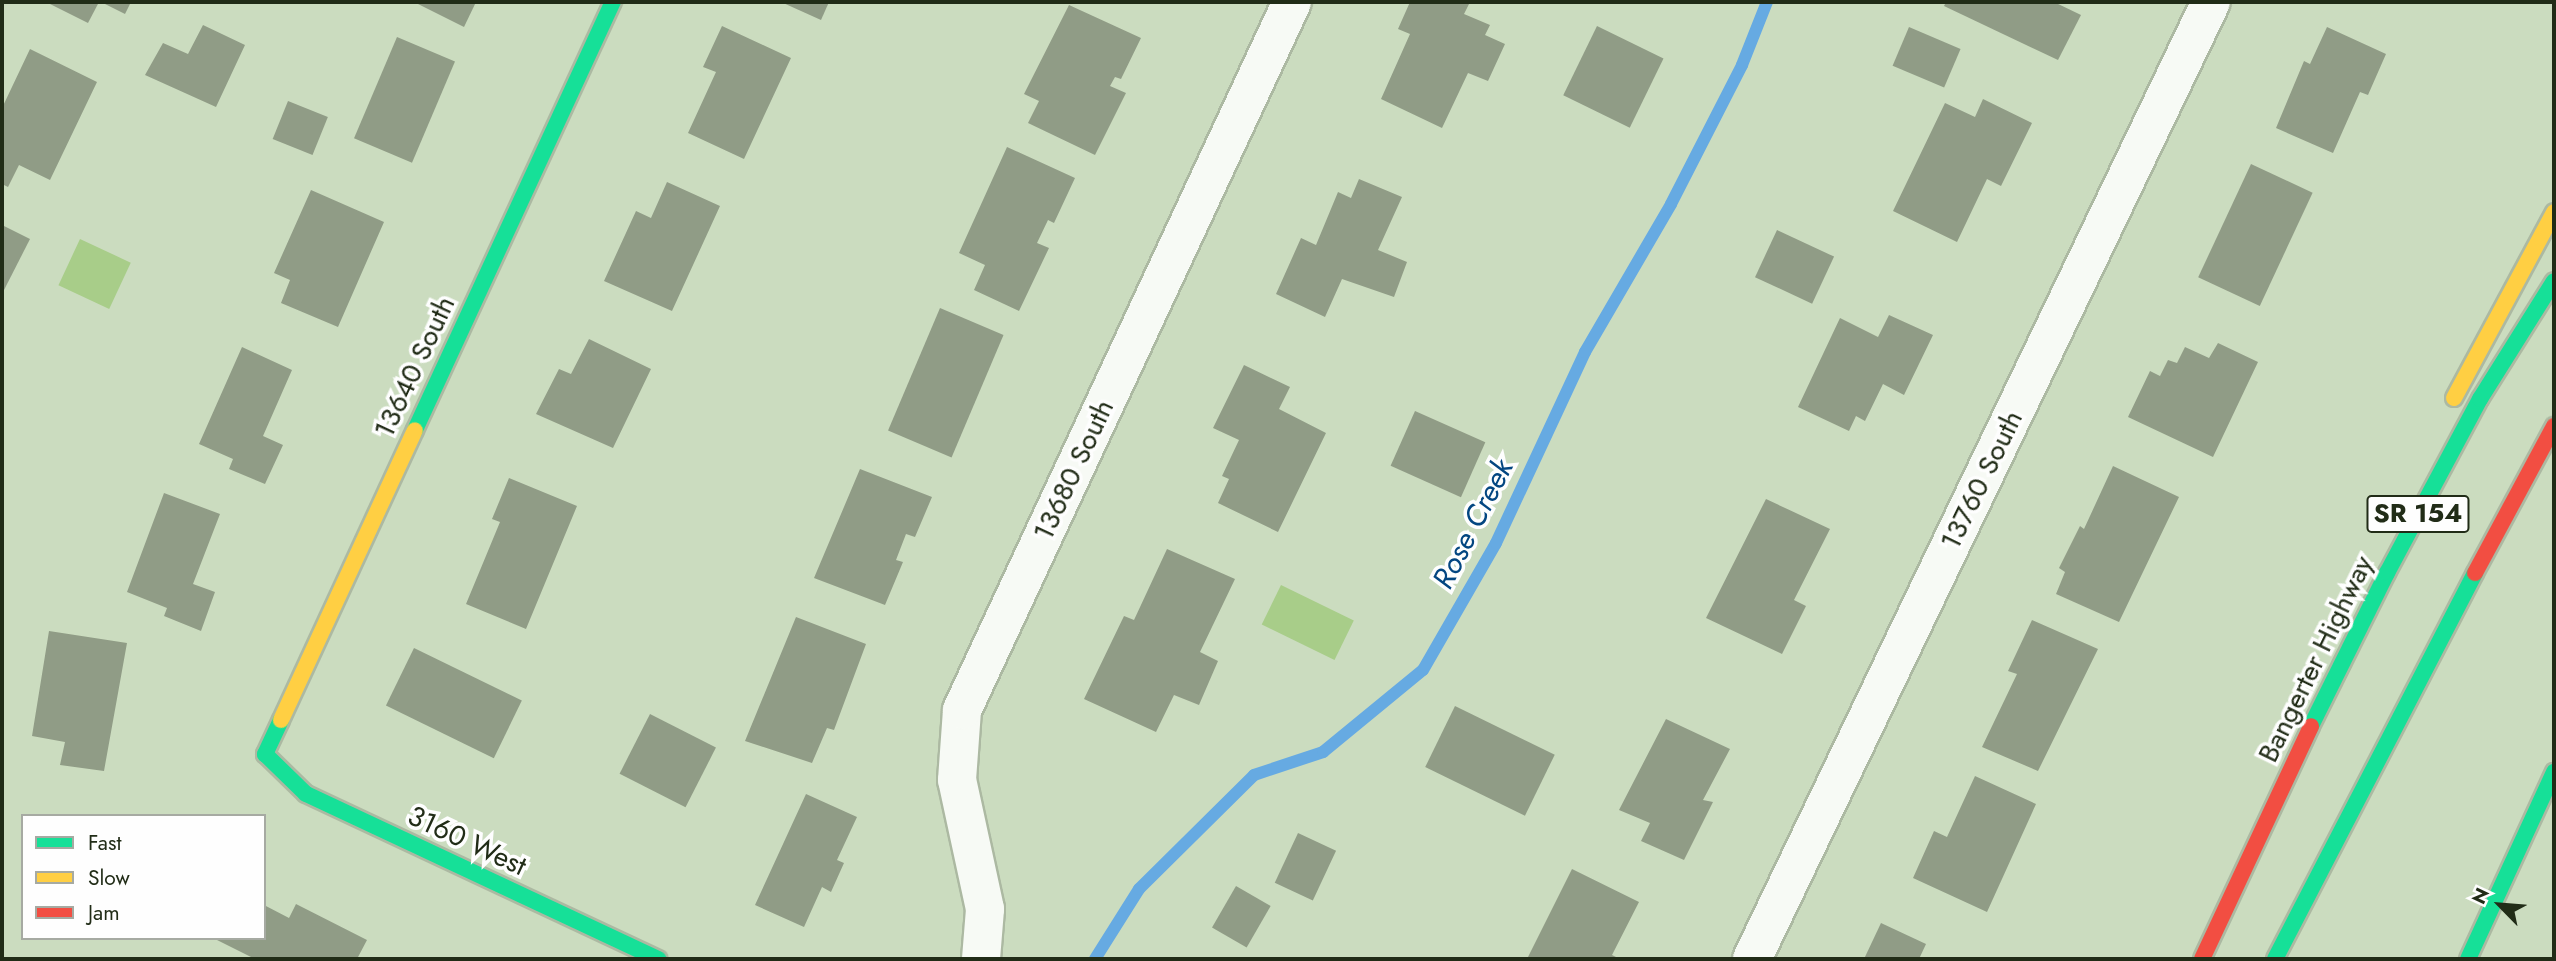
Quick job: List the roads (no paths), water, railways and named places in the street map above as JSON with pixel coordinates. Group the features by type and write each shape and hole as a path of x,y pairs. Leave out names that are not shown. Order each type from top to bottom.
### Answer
{"main road":[{"name":"13640 South","path":"265,754 613,2"},
{"path":"2445,415 2554,212"},
{"name":"Bangerter Highway","path":"2202,959 2297,755 2387,573 2474,411 2554,281"},
{"name":"SR 154","path":"2275,959 2462,596 2554,426"},
{"path":"2462,596 2554,444"},
{"path":"2297,755 2371,566"},
{"name":"3160 West","path":"265,754 306,794 658,959"},
{"path":"2468,959 2554,772"}],"street":[{"name":"13680 South","path":"981,959 985,909 957,780 962,710 1292,2"},
{"name":"13760 South","path":"1752,959 2211,2"}],"waterway":[{"name":"Rose Creek","path":"1095,959 1139,889 1254,775 1323,752 1423,670 1496,543 1585,352 1671,204 1742,65 1767,2"}]}
